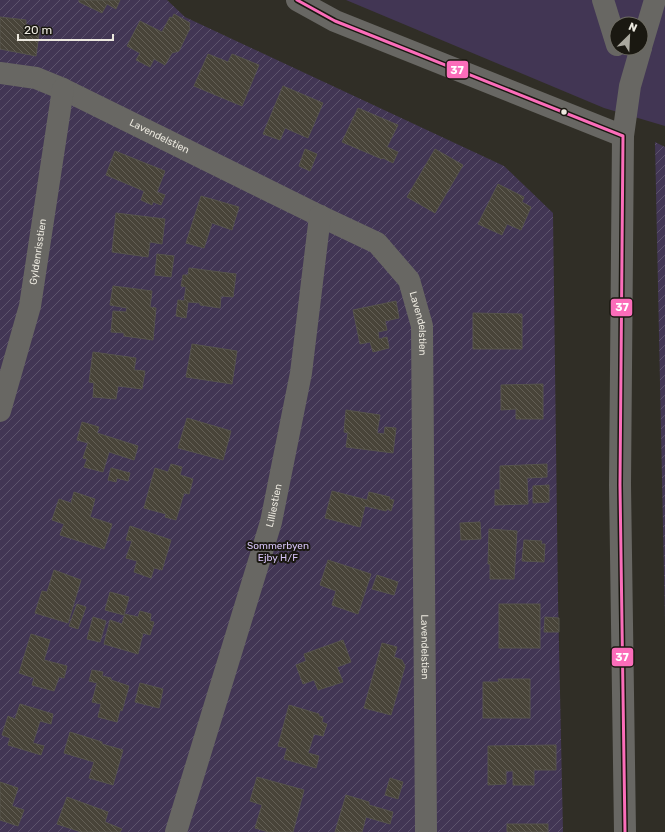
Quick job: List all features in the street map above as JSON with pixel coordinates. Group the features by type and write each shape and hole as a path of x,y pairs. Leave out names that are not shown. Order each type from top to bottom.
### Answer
{"street":[{"path":"297,0 335,21 623,136"},
{"path":"603,0 609,20"},
{"path":"649,21 655,0"},
{"path":"620,56 630,86"},
{"path":"625,832 620,485 623,136 630,86 639,56"},
{"name":"Lavendelstien","path":"0,73 36,78 63,89 377,243 409,280 422,326 426,832"},
{"name":"Gyldenrisstien","path":"0,411 30,306 63,89"},
{"name":"Lilliestien","path":"176,832 271,522 301,373 320,216"}],"green space":[{"name":"Sommerbyen Ejby H/F","path":"0,0 167,0 185,17 504,166 553,213 558,599 563,832 0,832"},
{"path":"346,0 665,0 665,126 604,108"},
{"path":"655,142 665,147 665,623"}],"building":[{"path":"79,0 120,0 116,9 107,4 102,13 79,2"},
{"path":"174,14 190,23 190,28 179,51 172,53 165,65 154,59 150,67 136,60 140,53 127,46 140,21 162,32 170,17 172,18"},
{"path":"0,17 26,20 26,25 40,27 36,56 0,49"},
{"path":"208,54 228,62 232,54 259,65 242,106 194,86"},
{"path":"283,86 323,103 308,138 285,128 280,140 263,134"},
{"path":"358,108 398,125 387,147 398,152 393,163 342,142"},
{"path":"305,149 317,154 310,171 299,166"},
{"path":"435,149 463,165 435,213 407,197"},
{"path":"115,151 165,171 157,192 165,195 161,205 153,202 152,205 141,200 144,191 106,175"},
{"path":"498,184 524,197 522,202 531,207 521,230 507,224 502,235 478,224"},
{"path":"201,196 239,207 232,230 212,223 204,248 186,243"},
{"path":"116,213 165,219 162,244 150,242 148,257 112,252"},
{"path":"157,254 174,256 171,277 155,275"},
{"path":"189,268 236,274 233,297 221,296 220,308 200,305 200,303 188,302 186,318 176,316 178,300 184,301 186,287 181,286 183,275 188,275"},
{"path":"113,286 152,291 150,307 156,308 153,340 124,336 124,333 111,332 113,311 126,312 127,308 110,305"},
{"path":"396,301 399,318 385,321 387,330 378,332 379,339 387,337 389,348 373,352 370,342 360,344 353,310"},
{"path":"473,313 522,314 522,349 473,349"},
{"path":"192,344 237,351 232,384 186,377"},
{"path":"93,352 136,358 134,370 145,371 142,389 118,386 116,399 93,397 94,383 89,382"},
{"path":"543,384 543,419 516,419 516,409 501,410 501,385"},
{"path":"346,410 380,415 377,433 384,434 385,427 396,428 393,453 346,447 348,433 344,432"},
{"path":"187,418 231,431 223,460 178,448"},
{"path":"82,422 99,427 97,433 138,446 134,460 109,452 103,472 84,467 87,459 83,458 88,443 77,440"},
{"path":"171,464 182,467 180,475 193,479 189,494 184,493 176,520 165,517 166,514 144,508 155,468 168,472"},
{"path":"547,464 547,477 527,478 528,504 495,505 495,490 500,490 500,466"},
{"path":"111,468 130,473 128,481 117,478 116,482 108,480"},
{"path":"549,485 549,502 533,503 533,486"},
{"path":"332,491 367,500 369,492 390,497 389,499 394,500 391,511 387,509 386,511 365,506 360,527 325,518"},
{"path":"74,492 95,499 90,517 112,524 104,549 60,535 64,524 52,520 59,499 71,503"},
{"path":"480,522 481,539 461,540 460,523"},
{"path":"130,526 171,540 162,570 154,568 151,578 134,572 137,561 126,558 132,541 126,540"},
{"path":"489,529 517,531 514,579 490,579 490,564 488,564"},
{"path":"524,540 542,541 541,544 545,544 544,562 522,561"},
{"path":"328,560 371,574 358,614 332,605 336,591 320,585"},
{"path":"54,570 81,580 68,623 35,613 42,591 47,592"},
{"path":"377,575 398,582 394,595 372,589"},
{"path":"110,592 129,597 124,615 105,610"},
{"path":"77,604 86,607 78,629 69,626"},
{"path":"499,604 540,604 540,648 499,648"},
{"path":"140,611 151,614 150,621 154,622 150,635 143,633 138,654 104,644 110,620 122,624 125,614 138,617"},
{"path":"93,617 106,621 100,642 87,639"},
{"path":"545,617 559,618 559,632 544,632"},
{"path":"31,634 50,640 44,660 67,666 64,678 59,677 54,691 32,685 34,678 19,673"},
{"path":"343,640 351,662 337,667 343,682 318,690 314,680 303,684 296,665 306,661 304,654"},
{"path":"382,643 397,647 394,657 402,660 405,666 391,715 364,708"},
{"path":"92,670 103,672 102,676 111,678 111,680 129,686 122,711 120,710 117,722 98,717 101,704 92,702 97,683 89,681"},
{"path":"498,679 530,679 530,718 483,718 483,682 499,682"},
{"path":"140,683 163,689 159,708 135,702"},
{"path":"20,704 53,714 51,724 40,721 33,743 44,746 41,755 8,745 10,738 2,735 8,716 15,719"},
{"path":"289,705 319,714 319,716 323,717 322,722 327,724 323,736 314,734 308,753 319,756 316,768 284,759 287,748 278,746"},
{"path":"70,732 123,750 113,785 89,778 94,762 64,753"},
{"path":"556,745 556,770 534,770 534,785 513,785 513,771 506,771 506,784 488,785 488,746"},
{"path":"257,777 304,790 293,832 268,832 255,828 262,805 250,801"},
{"path":"390,778 403,782 398,799 385,795"},
{"path":"0,782 18,788 12,806 24,810 18,826 0,820"},
{"path":"346,795 369,802 369,805 393,812 390,824 366,817 362,832 335,832"},
{"path":"67,797 108,812 105,822 122,829 120,832 81,832 57,824"},
{"path":"507,824 548,824 548,832 507,832"}],"transit line":[{"name":"37","path":"297,0 335,21 623,136 620,485 625,832"}]}
